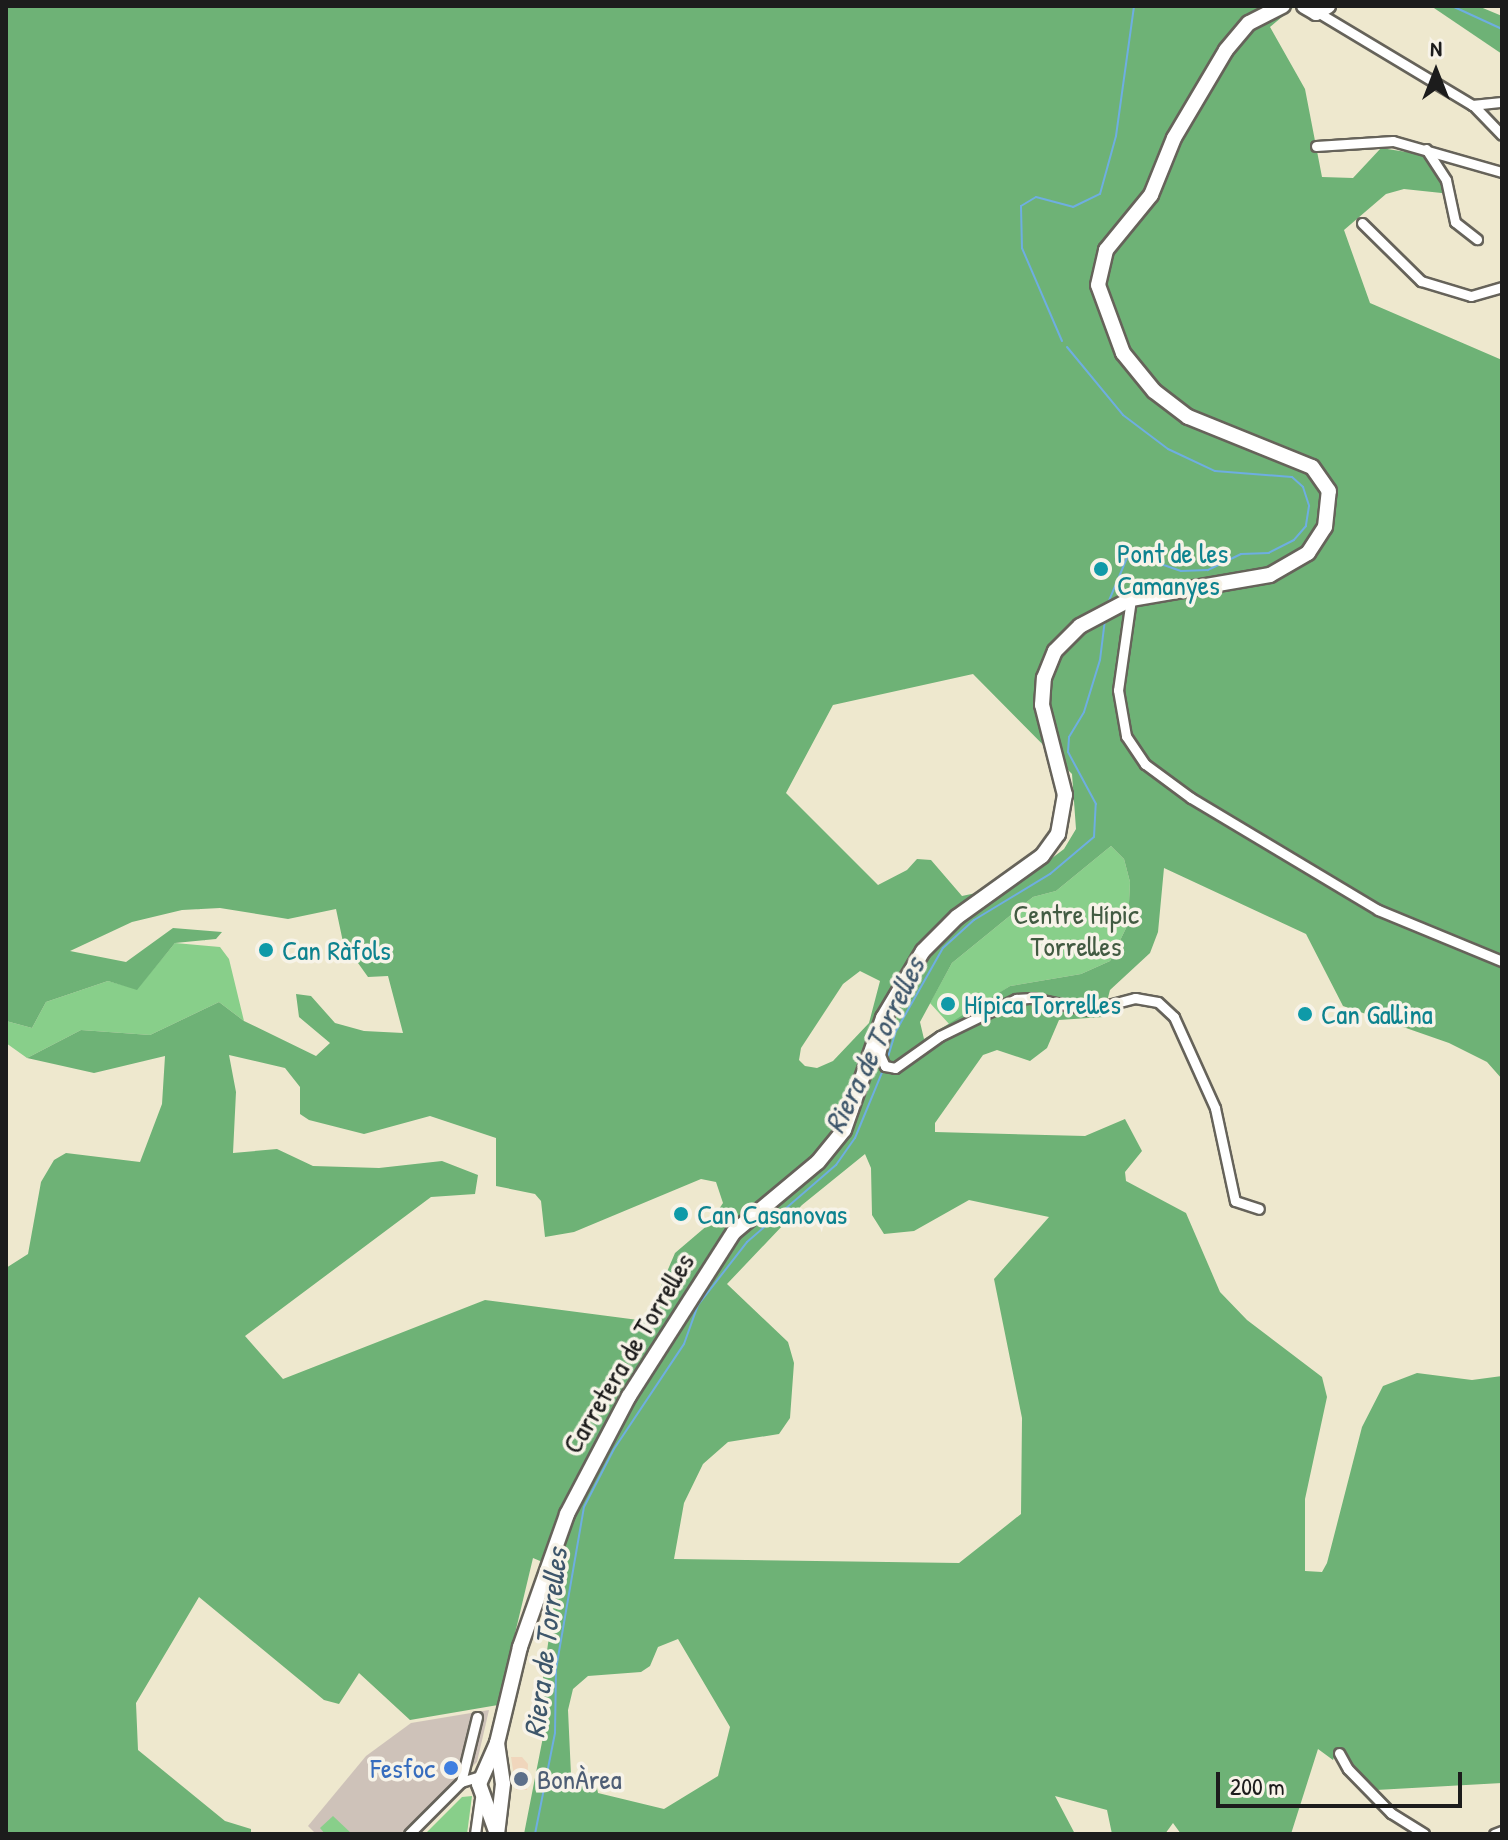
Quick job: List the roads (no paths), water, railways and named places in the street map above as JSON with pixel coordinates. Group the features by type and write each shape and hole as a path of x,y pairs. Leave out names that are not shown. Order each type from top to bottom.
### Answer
{"main road":[{"name":"Carretera de Torrelles","path":"497,1834 481,1775 497,1743 520,1647 581,1484 712,1262 747,1219 818,1162 844,1130 889,1005 942,930 1033,864 1058,834 1065,795 1043,718 1044,678 1061,643 1099,614 1131,599 1270,575 1308,553 1330,513 1329,491 1312,467 1188,417 1154,391 1123,353 1098,285 1106,250 1151,195 1174,138 1226,50 1249,23 1283,6"},
{"name":"Carretera de Torrelles","path":"487,1803 500,1774 497,1743"},
{"path":"481,1775 500,1774"}],"street":[{"path":"1313,8 1472,105 1502,135"},
{"path":"1472,105 1502,102"},
{"path":"1316,146 1393,141 1502,172"},
{"path":"1426,149 1446,180 1455,222 1477,239"},
{"path":"1362,223 1421,281 1471,296 1502,287"},
{"path":"1131,599 1118,690 1124,730 1138,757 1191,798 1378,910 1502,961"},
{"path":"889,1005 891,1021 881,1050 886,1065 1016,999 1032,998 1089,1010 1135,998 1158,1002 1174,1017 1215,1108 1235,1201 1259,1209"},
{"path":"457,1786 477,1717"},
{"path":"1339,1753 1348,1769 1391,1813 1424,1834"},
{"path":"409,1834 457,1786 481,1775 466,1760"},
{"path":"457,1786 469,1786 487,1803"},
{"path":"475,1834 487,1803"},
{"path":"475,1834 487,1803"},
{"path":"1494,1834 1502,1831"}],"waterway":[{"name":"Riera de Torrelles","path":"1062,341 1022,248 1021,206 1036,197 1073,207 1100,194 1116,136 1134,6"},
{"name":"Riera de Torrelles","path":"1452,6 1502,29"},
{"name":"Riera de Torrelles","path":"1067,347 1123,415 1168,449 1215,471 1292,477 1303,487 1309,506 1306,526 1294,540 1269,553 1241,554 1208,570 1181,571 1129,553 1108,603"},
{"name":"Riera de Torrelles","path":"887,1060 896,1031 943,948 974,920 1050,874 1094,837 1096,804 1068,752 1069,737 1084,712 1100,660 1105,621"},
{"name":"Riera de Torrelles","path":"535,1834 555,1733 556,1669 584,1507 614,1449 684,1344 698,1305 747,1242 836,1165 855,1138 883,1070"}],"place":[{"name":"Pont de les Camanyes","path":"1101,569"},
{"name":"Can Ràfols","path":"266,950"},
{"name":"Hípica Torrelles","path":"948,1004"},
{"name":"Can Gallina","path":"1305,1014"},
{"name":"Can Casanovas","path":"681,1214"},
{"name":"Fesfoc","path":"451,1768"},
{"name":"BonÀrea","path":"521,1779"}],"park label":[{"name":"Centre Hípic Torrelles","path":"1076,930"}]}
